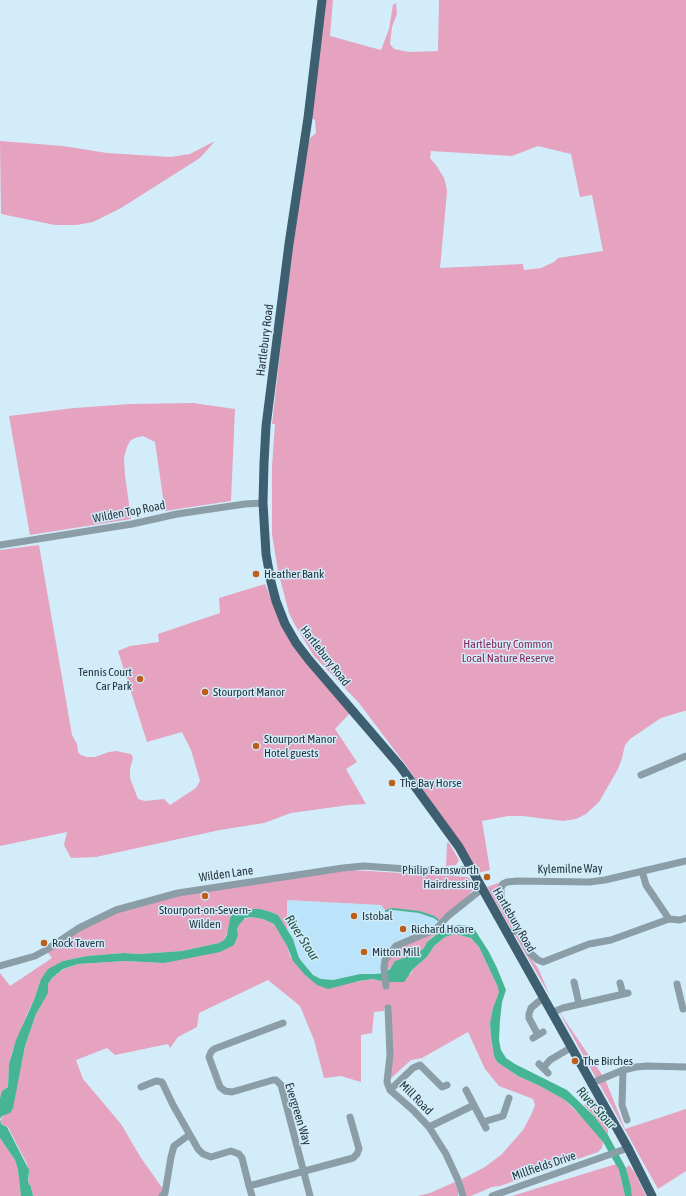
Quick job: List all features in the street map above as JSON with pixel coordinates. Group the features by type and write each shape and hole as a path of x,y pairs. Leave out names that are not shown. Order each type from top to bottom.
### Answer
{"main road":[{"name":"Hartlebury Road","path":"322,0 308,118 289,244 266,426 263,503 266,554 276,601 285,624 296,643 400,766 459,847 553,1012 592,1083 625,1149 652,1196"}],"street":[{"name":"Wilden Top Road","path":"0,545 132,524 177,514 245,504 263,503"},
{"path":"646,776 686,756"},
{"name":"Kylemilne Way","path":"669,919 611,940 589,944 543,962 538,960 530,953 501,897 501,888 503,884 507,882 517,881 589,882 605,880 686,861"},
{"name":"Wilden Lane","path":"0,966 35,956 80,928 116,910 178,893 363,866 452,872 471,868"},
{"path":"642,871 646,885 669,919 680,920 686,918"},
{"path":"386,986 384,968 385,960 396,946 436,929 448,916 483,888"},
{"path":"509,934 518,929"},
{"path":"574,982 579,1004"},
{"path":"553,1012 563,1008 626,993 620,983"},
{"path":"676,1011 685,1009 677,984"},
{"path":"538,1035 529,1018 529,1010 544,997"},
{"name":"Mill Road","path":"388,1008 390,1055 387,1082 390,1090 413,1110 429,1127 446,1154 458,1180 463,1196"},
{"name":"Evergreen Way","path":"283,1023 214,1049 209,1057 220,1087 225,1091 232,1092 273,1080 280,1083 310,1196"},
{"path":"272,1027 275,1035"},
{"path":"543,1068 550,1060 572,1047"},
{"path":"390,1090 412,1068 420,1065 442,1087 447,1085"},
{"path":"592,1083 623,1070 646,1066 686,1067"},
{"path":"623,1070 622,1105 627,1120"},
{"path":"141,1087 156,1081 162,1082 189,1135 202,1154 211,1157 231,1151 239,1154 242,1158 252,1196"},
{"path":"466,1090 484,1125 503,1116 509,1098"},
{"path":"429,1127 474,1105"},
{"path":"249,1186 353,1158 359,1149 350,1116"},
{"path":"162,1196 165,1192 174,1146 189,1135"},
{"name":"Millfields Drive","path":"492,1196 625,1149"}],"shaded area":[{"path":"287,900 381,905 434,917 441,924 396,946 384,973 376,975 360,974 333,980 321,979 313,975 299,958 293,939 287,930"},
{"path":"247,909 260,909 278,915 293,939 299,958 313,975 321,979 333,980 360,974 384,973 390,969 395,961 418,953 424,948 427,942 438,933 457,925 470,926 475,930 489,952 506,990 502,1002 500,1020 499,1040 501,1050 506,1058 515,1064 567,1090 595,1117 608,1135 626,1168 632,1196 625,1196 619,1170 603,1142 573,1107 565,1100 518,1076 497,1062 494,1056 490,1023 493,1008 499,992 497,985 479,947 471,938 455,934 445,937 434,946 427,957 413,969 404,982 386,982 373,979 328,989 317,985 305,975 293,961 287,946 274,924 263,919 251,917 245,918 239,925 237,929 238,935 234,945 220,952 164,963 125,961 78,964 63,969 52,978 48,984 48,993 36,1014 25,1046 13,1108 10,1113 2,1116 0,1119 0,1098 2,1091 8,1087 9,1064 16,1040 34,1000 41,979 48,969 63,961 87,956 182,951 219,943 224,940 227,935 230,918 234,912"},
{"path":"0,1119 1,1124 7,1127 29,1170 28,1182 33,1196 21,1196 18,1170 15,1160 0,1138"}],"green space":[{"name":"Hartlebury Common Local Nature Reserve","path":"324,0 333,0 330,36 381,50 389,29 393,5 396,3 397,14 392,27 390,44 394,49 409,52 438,51 439,0 686,0 686,711 661,718 630,739 625,745 618,769 599,802 586,814 576,819 563,821 522,816 508,816 482,821 490,870 478,873 453,833 405,764 359,703 314,656 289,613 278,571 272,534 272,467 275,424 272,424 300,195 308,145 310,138 316,133 315,120 312,118","holes":["538,146 571,154 580,197 592,195 603,251 558,258 554,262 541,268 524,270 523,264 440,268 447,192 444,178 430,158 431,151 512,156"]},
{"path":"0,141 63,146 107,153 171,157 190,154 215,141 200,158 121,208 93,222 77,225 55,225 1,214"},
{"path":"193,403 235,409 231,501 165,511 155,442 143,436 130,441 124,458 131,519 30,535 9,416 74,408 131,404"},
{"path":"39,545 72,735 77,744 78,752 81,755 95,757 116,751 131,754 133,758 130,769 130,778 138,799 145,801 164,799 170,805 196,788 200,781 191,750 182,732 147,742 118,651 130,646 159,642 158,634 220,613 219,598 265,584 285,633 306,662 351,712 335,729 357,762 346,769 366,804 291,813 264,823 220,830 96,857 71,858 64,845 67,832 0,846 0,550"},
{"path":"447,843 449,843 459,860 456,865 446,866"},
{"path":"352,870 468,877 473,882 475,888 465,902 441,924 434,917 419,912 393,909 386,911 381,905 287,900 287,930 278,915 271,912 260,909 237,910 230,918 228,931 224,940 219,943 182,951 87,956 63,961 41,979 34,1000 12,1052 9,1064 8,1087 2,1091 0,1098 0,973 10,986 52,958 46,950 116,910 161,897"},
{"path":"501,882 498,892 501,904 530,957 538,968 550,996 487,887"},
{"path":"251,917 263,919 274,924 287,946 290,956 308,978 355,982 374,979 386,982 411,974 413,969 427,957 434,946 445,937 455,934 471,938 479,947 499,992 493,1008 490,1023 494,1056 497,1062 518,1076 565,1100 587,1122 603,1142 602,1148 598,1152 500,1186 492,1187 471,1196 464,1196 462,1179 485,1167 502,1154 523,1130 535,1105 533,1099 499,1086 485,1069 468,1032 422,1058 411,1060 387,1082 388,1008 384,1008 384,1011 374,1012 372,1033 361,1035 361,1082 341,1076 324,1078 314,1040 300,1006 268,980 199,1013 197,1027 178,1037 170,1048 168,1044 115,1055 107,1048 76,1060 83,1079 121,1124 141,1158 168,1196 33,1196 28,1182 29,1176 27,1164 8,1127 0,1122 18,1080 25,1046 36,1014 47,994 48,984 52,978 64,969 78,964 125,961 164,963 234,945 238,934 237,929 241,920"},
{"path":"441,924 445,930 432,937 424,948 418,953 401,959 384,973 384,968 396,946"},
{"path":"558,1010 605,1079 625,1129 686,1109 686,1171 658,1189"},
{"path":"594,1099 608,1122 608,1135 584,1105"},
{"path":"0,1138 15,1160 18,1170 21,1196 0,1196"},
{"path":"616,1164 619,1170 625,1196 512,1196"},
{"path":"629,1165 635,1173 646,1196 632,1196 626,1168"},
{"path":"455,1182 458,1196 417,1196 430,1193"}],"waterway":[{"path":"386,911 393,909 419,912 434,917 438,920"}],"place":[{"name":"Heather Bank","path":"256,574"},
{"name":"Tennis Court Car Park","path":"140,679"},
{"name":"Stourport Manor","path":"205,692"},
{"name":"Stourport Manor Hotel guests","path":"256,746"},
{"name":"The Bay Horse","path":"392,783"},
{"name":"Philip Farnsworth Hairdressing","path":"487,877"},
{"name":"Stourport-on-Severn- Wilden","path":"205,896"},
{"name":"Istobal","path":"354,916"},
{"name":"Richard Hoare","path":"403,929"},
{"name":"Rock Tavern","path":"44,943"},
{"name":"Mitton Mill","path":"364,952"},
{"name":"The Birches","path":"575,1061"}],"water label":[{"name":"River Stour","path":"302,938"},
{"name":"River Stour","path":"596,1108"}]}
